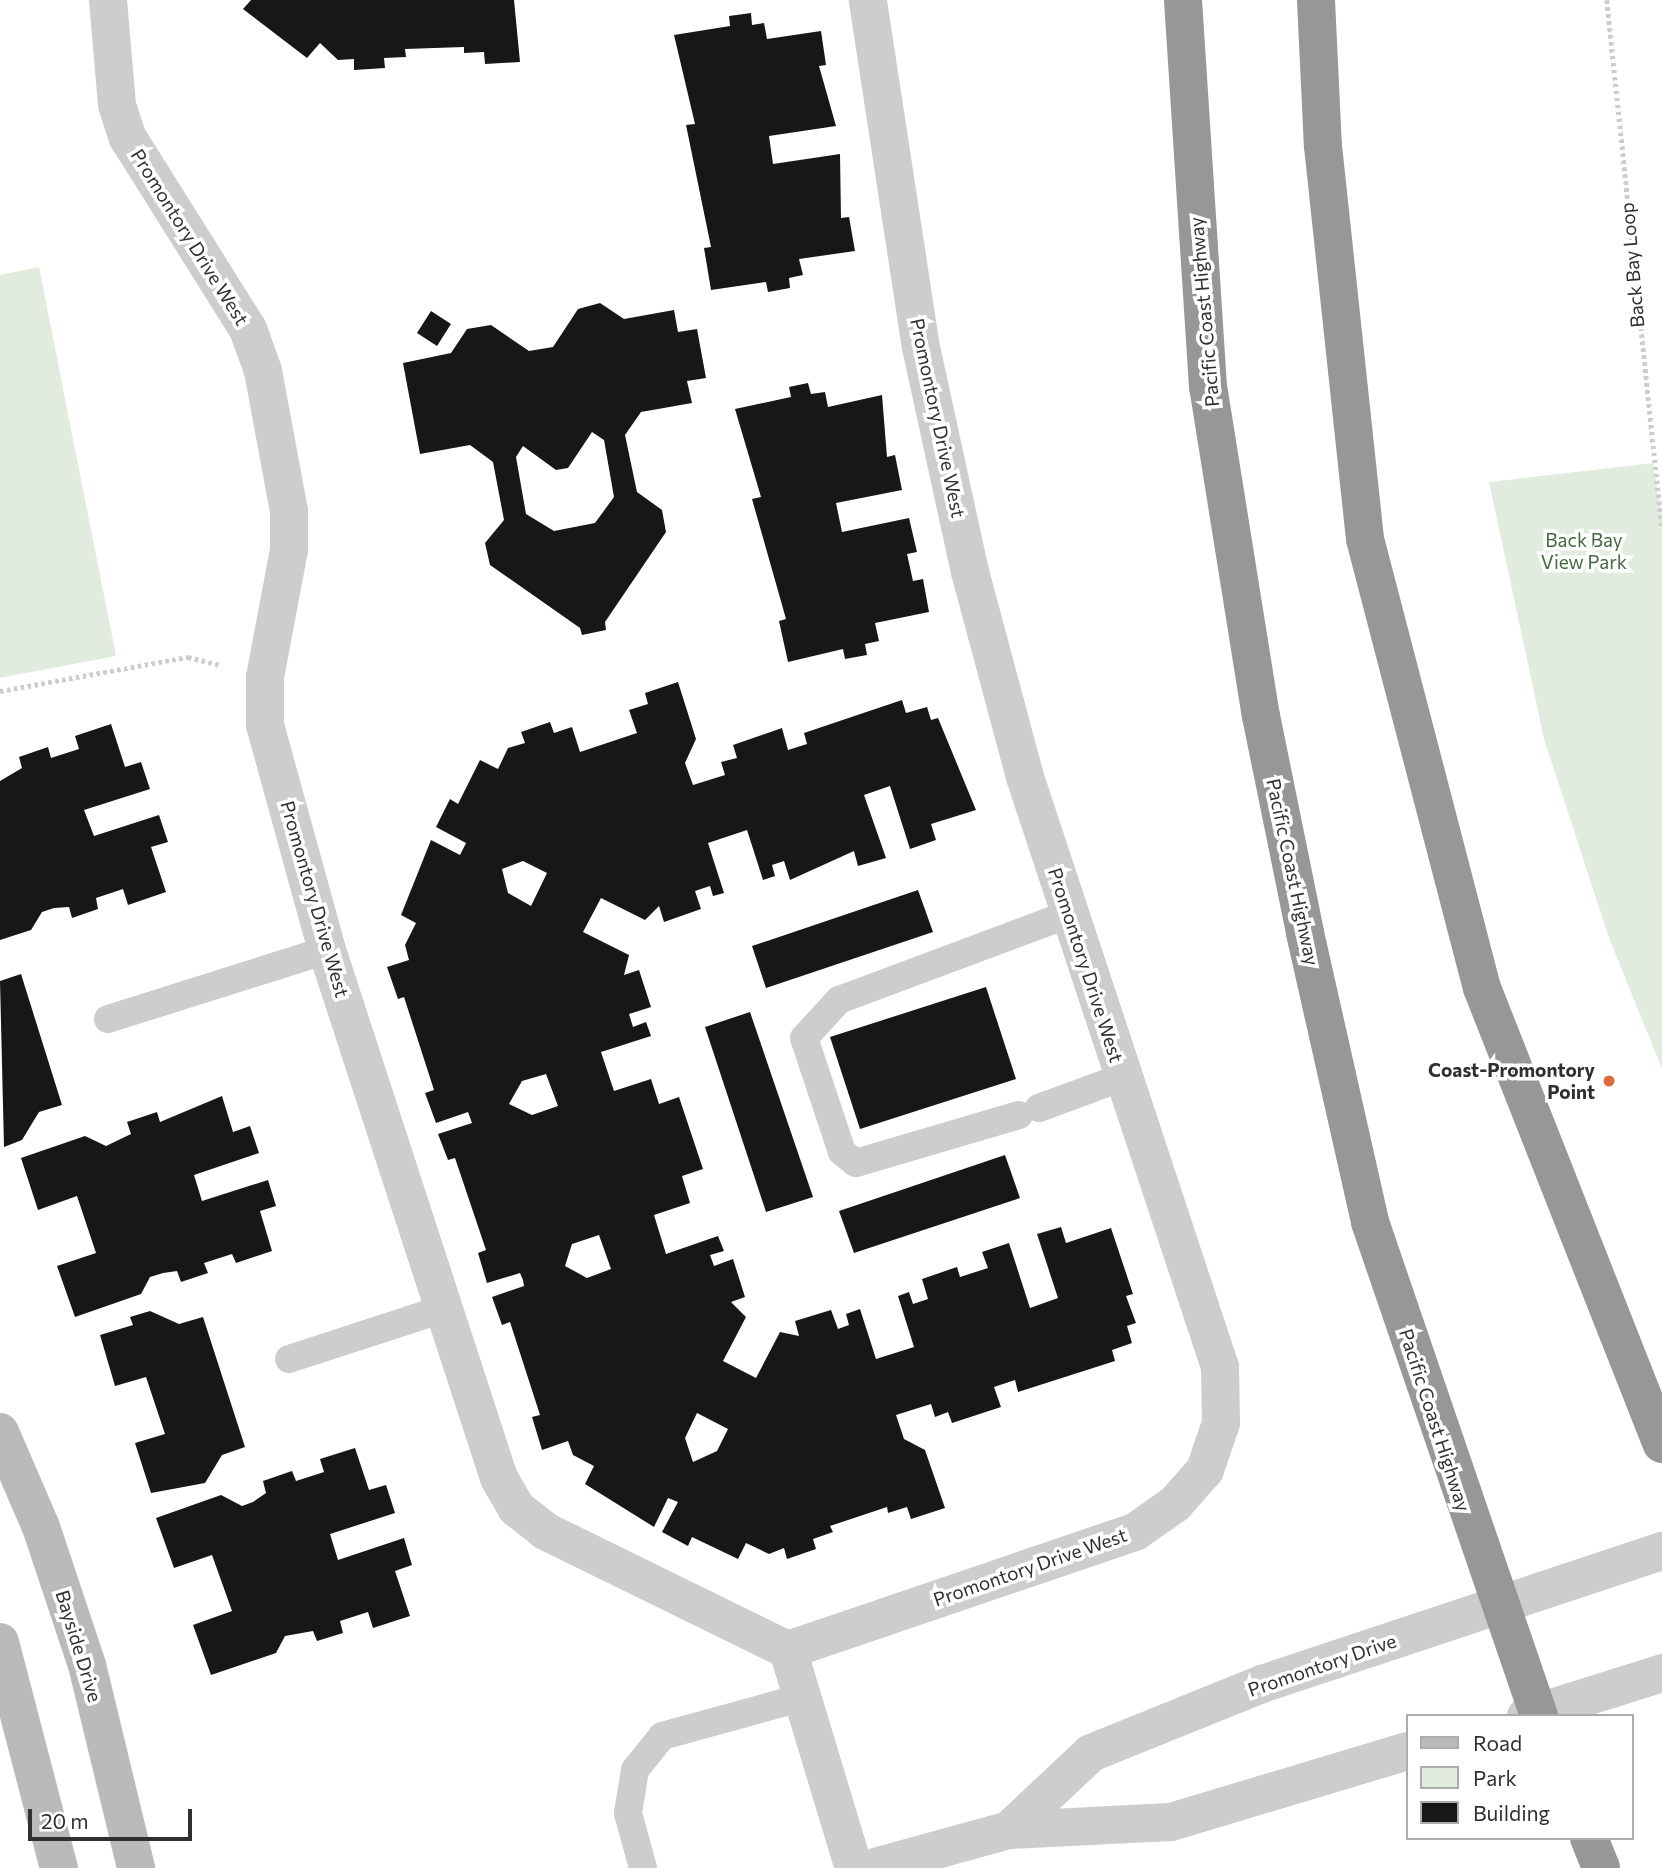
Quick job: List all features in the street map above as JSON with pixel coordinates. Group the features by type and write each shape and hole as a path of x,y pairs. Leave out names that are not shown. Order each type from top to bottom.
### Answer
{"highway":[{"name":"Pacific Coast Highway","path":"1183,0 1208,386 1261,716 1370,1222 1534,1714"},
{"path":"1316,0 1323,146 1368,552 1482,988 1662,1444"},
{"path":"1590,1840 1601,1868"}],"main road":[{"name":"Bayside Drive","path":"0,1432 41,1527 87,1665 136,1868"},
{"path":"0,1642 59,1868"}],"street":[{"name":"Promontory Drive West","path":"108,0 117,106 128,138 248,329 264,371 289,511 289,550 265,677 265,725 327,950 499,1478 516,1508 545,1531 788,1650 1135,1532 1175,1504 1205,1470 1221,1423 1220,1367 1069,914 970,572 922,348 869,0"},
{"name":"Promontory Drive","path":"1009,1830 1091,1753 1262,1684 1662,1551"},
{"path":"788,1650 853,1868"},
{"path":"1537,1714 1662,1673"},
{"name":"Promontory Drive","path":"870,1868 1009,1830 1171,1822 1406,1752"}],"lane":[{"path":"1069,914 839,1000 804,1038 842,1152 856,1163 1029,1112 1123,1077"},
{"path":"107,1018 327,950"},
{"path":"289,1359 443,1309"},
{"path":"643,1868 628,1814 635,1770 662,1736 804,1697"}],"path":[{"name":"Back Bay Loop","path":"1607,0 1662,529"},
{"path":"0,691 188,657 265,677"}],"green space":[{"path":"39,267 116,656 0,678 0,275"},
{"name":"Back Bay View Park","path":"1653,463 1662,516 1662,1069 1609,938 1544,739 1489,482"}],"building":[{"path":"251,0 514,0 520,62 485,64 484,52 464,53 464,47 405,49 406,57 384,58 385,68 354,70 354,59 338,60 320,43 307,58 243,9"},
{"path":"751,13 752,25 764,23 767,39 821,31 826,65 819,66 836,126 769,136 773,164 840,154 841,218 849,217 855,251 799,259 803,275 789,278 790,288 768,292 766,282 711,290 704,248 711,247 686,125 695,124 674,35 730,26 729,16"},
{"path":"600,303 624,319 674,310 678,332 697,329 706,378 687,381 692,403 641,412 625,435 637,492 662,510 666,532 605,622 606,630 582,635 580,628 490,565 485,543 504,520 493,462 470,445 420,454 403,363 451,353 467,329 491,325 529,351 553,347 578,309","holes":["592,432 604,440 614,497 595,523 554,531 526,514 516,457 523,446 556,470 568,468"]},
{"path":"431,311 451,324 437,346 417,333"},
{"path":"808,383 811,394 825,392 828,407 882,395 887,457 895,455 902,490 836,503 842,532 909,518 917,552 907,554 913,581 923,579 929,612 875,623 879,641 865,644 867,655 845,659 843,649 788,662 779,621 786,619 752,499 761,497 735,409 791,397 789,387"},
{"path":"678,682 696,739 685,763 693,785 725,775 721,762 737,758 733,745 782,728 788,750 807,744 804,733 902,700 906,713 927,707 931,720 938,718 976,810 931,824 936,840 910,849 890,786 864,795 886,858 858,866 854,851 790,880 784,861 772,865 775,876 763,880 747,830 708,843 724,893 713,896 710,886 695,891 701,909 664,922 659,906 645,920 601,898 583,932 629,955 624,975 639,970 651,1007 629,1014 633,1027 646,1022 651,1036 601,1052 614,1091 651,1079 659,1104 679,1097 703,1169 682,1176 690,1203 654,1215 666,1254 718,1236 724,1251 710,1255 714,1266 733,1259 745,1297 731,1302 746,1317 723,1361 756,1378 780,1332 799,1336 795,1321 831,1310 838,1329 849,1325 846,1314 860,1309 876,1359 914,1347 898,1296 909,1292 913,1304 928,1299 922,1279 957,1267 960,1277 988,1268 982,1252 1009,1243 1030,1308 1058,1298 1037,1234 1061,1227 1066,1243 1111,1228 1133,1294 1126,1296 1136,1323 1127,1326 1132,1343 1112,1350 1115,1361 1018,1392 1015,1380 994,1387 1001,1407 952,1423 948,1412 935,1417 931,1404 896,1415 904,1439 925,1450 945,1508 911,1519 907,1507 888,1513 887,1507 830,1526 833,1532 813,1539 816,1549 787,1559 784,1548 769,1554 746,1543 738,1559 692,1537 688,1546 662,1532 678,1502 668,1498 654,1527 585,1484 594,1466 573,1455 568,1441 542,1450 532,1417 540,1415 510,1322 502,1325 492,1297 524,1286 523,1280 520,1273 487,1283 478,1253 486,1250 455,1158 448,1160 438,1134 472,1123 468,1112 436,1123 425,1093 434,1090 404,997 398,999 387,967 409,960 405,945 416,923 401,915 431,840 460,855 466,843 436,827 450,799 458,804 480,760 498,769 508,748 525,743 521,732 550,722 554,733 572,727 580,752 637,733 629,710 648,704 645,693","holes":["523,861 547,873 531,906 508,893 502,869","546,1074 558,1106 532,1115 509,1104 522,1081","599,1235 611,1269 587,1278 565,1266 572,1244","697,1413 728,1429 717,1451 693,1462 685,1438"]},
{"path":"111,724 125,767 141,762 150,789 84,810 94,836 159,815 168,842 151,847 166,892 128,905 123,889 96,898 98,909 72,918 69,907 54,908 42,912 31,930 0,940 0,781 22,768 19,757 48,747 51,758 79,749 75,736"},
{"path":"918,890 933,932 766,988 752,946"},
{"path":"21,974 62,1105 39,1112 22,1140 4,1147 0,981"},
{"path":"986,987 1016,1079 860,1129 830,1037"},
{"path":"750,1012 813,1197 766,1212 705,1027"},
{"path":"222,1096 233,1132 250,1126 259,1153 194,1175 202,1201 268,1180 276,1206 260,1211 272,1251 236,1263 232,1254 204,1263 208,1273 181,1282 177,1271 150,1277 141,1294 75,1317 57,1266 96,1253 77,1196 38,1210 21,1158 85,1136 106,1146 131,1134 127,1122 157,1112 160,1122"},
{"path":"1005,1155 1020,1198 854,1253 839,1211"},
{"path":"150,1311 179,1324 203,1317 245,1447 222,1455 205,1483 151,1493 135,1443 165,1434 146,1377 115,1386 100,1335 133,1325 130,1317"},
{"path":"355,1448 369,1490 386,1485 395,1513 330,1534 338,1560 404,1538 412,1565 395,1571 410,1616 373,1628 368,1612 340,1621 343,1633 317,1641 313,1631 285,1636 276,1653 211,1675 193,1625 232,1611 212,1555 174,1568 156,1518 221,1495 242,1506 266,1493 263,1481 292,1471 296,1481 324,1472 320,1459"}],"place":[{"name":"Coast-Promontory Point","path":"1609,1081"}]}
